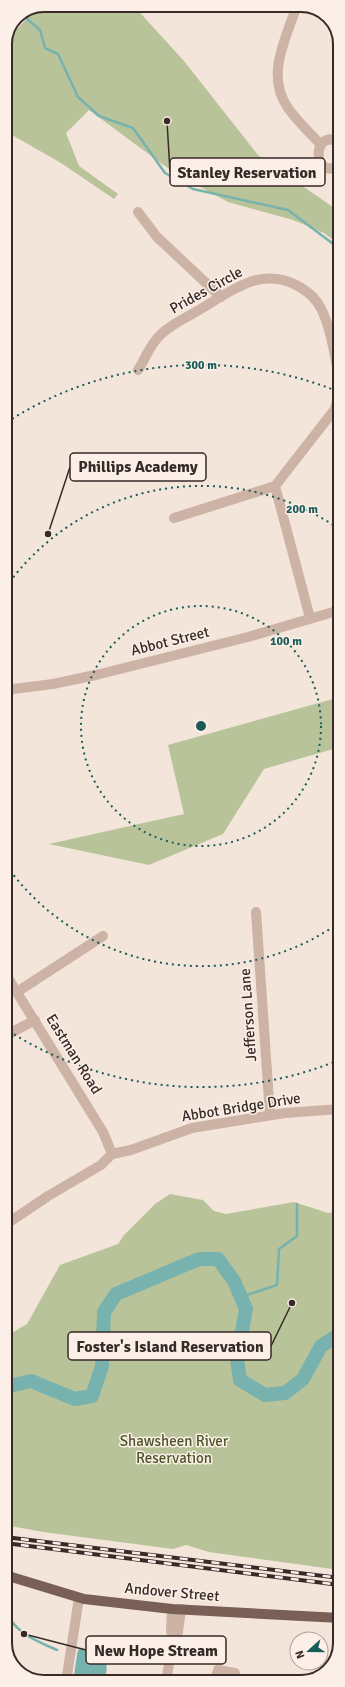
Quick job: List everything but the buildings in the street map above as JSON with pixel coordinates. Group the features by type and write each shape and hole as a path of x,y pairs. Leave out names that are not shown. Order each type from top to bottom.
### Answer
{"main road":[{"name":"Andover Street","path":"12,1577 79,1598 176,1609 333,1618"}],"street":[{"path":"295,12 277,65 277,81 280,94 287,107 321,145"},
{"path":"333,140 328,140 321,145 317,154 320,163 329,168 333,168"},
{"path":"138,212 157,237 221,297"},
{"name":"Prides Circle","path":"138,370 155,341 166,330 247,283 265,278 285,280 304,290 317,302 324,313 333,351"},
{"path":"174,518 275,486 333,413"},
{"path":"275,486 310,618"},
{"name":"Abbot Street","path":"12,689 53,684 83,678 207,648 333,612"},
{"name":"Jefferson Lane","path":"256,912 270,1115"},
{"path":"17,992 103,936"},
{"name":"Eastman Road","path":"12,984 103,1132 112,1154"},
{"path":"12,1032 34,1020"},
{"name":"Abbot Bridge Drive","path":"12,1220 48,1196 101,1165 112,1154 131,1150 192,1128 270,1115 333,1110"},
{"path":"67,1675 79,1598"},
{"path":"167,1675 173,1640 178,1632 176,1609"},
{"path":"216,1675 218,1670 235,1673 235,1675"}],"green space":[{"path":"44,12 139,12 184,61 258,155 333,207 333,240 324,233 293,220 228,202 173,172 89,110 66,133 79,166 118,194 114,199 61,163 12,135 12,44 14,32 30,15"},
{"path":"333,699 333,749 264,769 223,834 149,865 49,844 184,814 168,745"},
{"name":"Shawsheen River Reservation","path":"170,1194 203,1200 214,1211 226,1214 294,1202 328,1213 333,1212 333,1569 209,1552 186,1545 173,1549 43,1532 12,1526 12,1333 27,1324 60,1265 118,1244 124,1235 155,1204"}],"water":[{"path":"82,1648 104,1659 107,1667 106,1675 74,1675 78,1650"}],"waterway":[{"path":"27,16 27,19 40,30 45,48 58,54 78,97 99,116 133,128 165,173 193,189 288,210 333,244"},
{"path":"241,1297 277,1285 279,1249 297,1236 297,1204"},
{"path":"12,1385 31,1381 75,1399 92,1396 102,1366 104,1312 116,1294 199,1259 218,1259 234,1281 246,1309 237,1359 240,1380 265,1395 285,1393 303,1379 321,1346 333,1338"},
{"path":"12,1622 34,1640 57,1650"}],"railway":[{"path":"12,1538 333,1577"},
{"path":"12,1544 333,1584"}],"place":[{"name":"Stanley Reservation","path":"167,121"},
{"name":"Phillips Academy","path":"48,534"},
{"name":"Foster's Island Reservation","path":"292,1303"},
{"name":"New Hope Stream","path":"24,1634"}]}
